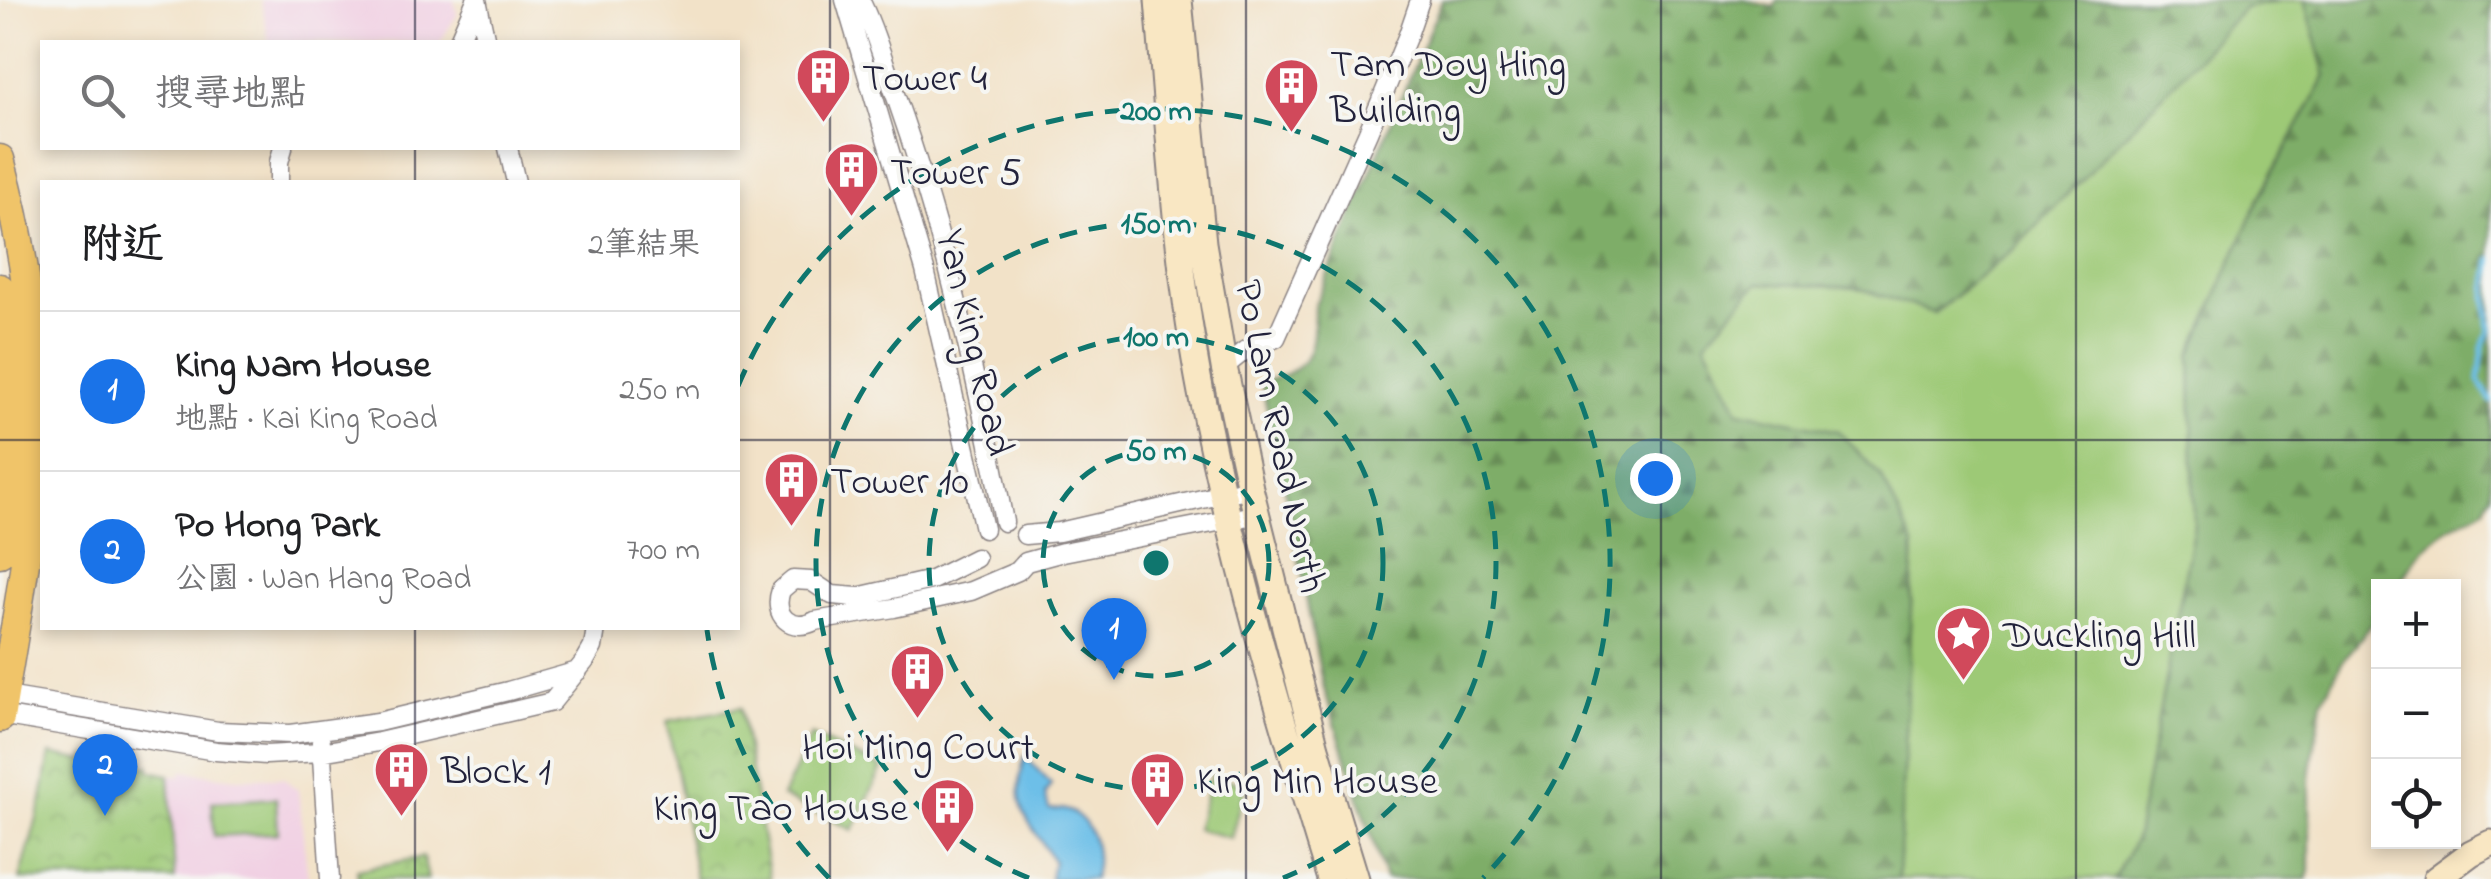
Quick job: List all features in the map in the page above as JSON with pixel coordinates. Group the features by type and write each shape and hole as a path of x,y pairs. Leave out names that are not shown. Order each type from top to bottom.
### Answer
{"main road":[{"name":"Po Lam Road North","path":"1158,0 1177,229 1201,391 1228,520 1330,879"},
{"name":"Po Lam Road North","path":"1178,0 1204,243 1224,367 1250,488 1316,748 1356,879"},
{"path":"0,160 27,295 35,424 27,544 1,708"},
{"path":"0,288 6,332 9,429 0,553"},
{"path":"2436,879 2491,843"}],"street":[{"path":"459,40 476,0"},
{"path":"476,0 486,40"},
{"name":"Yan King Road","path":"846,0 927,278 984,529"},
{"name":"Yan King Road","path":"860,0 933,212 1004,522"},
{"path":"1224,367 1244,351 1276,338 1368,132 1420,0"},
{"path":"279,180 282,150"},
{"path":"508,150 516,180"},
{"path":"1025,535 1059,532 1250,488"},
{"path":"1026,562 1259,514"},
{"path":"976,558 932,580 857,597 832,595 812,581 794,580 781,590 778,608 786,620 799,626 971,591 1018,572 1026,562 1029,548 1025,535 1004,522 984,529 975,545 976,558 984,569 1004,576"},
{"path":"832,595 851,591 860,579"},
{"path":"1,708 216,751 266,755 322,752 552,702 578,671 593,646 596,630"},
{"path":"1,708 218,731 320,732 378,722 578,671"},
{"path":"320,732 330,879"}],"shaded area":[{"path":"261,0 454,0 457,15 441,40 269,40"},
{"path":"182,771 236,778 283,778 298,790 308,879 175,879 169,775 180,777"}],"green space":[{"path":"1442,0 1743,0 1774,7 1777,0 2283,0 2244,8 2014,249 1934,313 1858,288 1758,283 1705,342 1739,411 1838,431 1881,476 1914,544 1898,879 1385,879 1322,683 1261,382 1290,372 1306,358 1313,337 1314,307"},
{"path":"2305,0 2326,76 2261,194 2191,356 2194,526 2136,837 2114,879 1898,879 1914,544 1838,431 1739,411 1705,342 1758,283 1858,288 1935,313 2014,249 2244,8"},
{"path":"2305,0 2491,0 2491,494 2485,508 2447,529 2421,550 2402,579 2371,579 2371,624 2341,664 2322,701 2310,776 2307,879 2114,879 2136,837 2194,526 2191,356 2261,194 2326,76"},
{"path":"740,708 770,879 696,879 667,721"},
{"path":"811,735 882,768 853,830 782,797"},
{"path":"50,754 150,766 150,771 169,775 175,879 20,879"},
{"path":"1211,775 1245,785 1231,838 1196,829"},
{"path":"276,798 278,833 214,836 212,802"},
{"path":"423,857 428,879 358,879 357,870"}],"water":[{"path":"1025,756 1051,784 1045,794 1049,809 1075,814 1093,838 1093,879 1050,879 1053,861 1021,802"}],"waterway":[{"path":"2479,381 2489,331 2486,290 2491,260"},
{"path":"2479,381 2491,401"}],"place":[{"name":"Tower 4","path":"823,125"},
{"name":"Tam Doy Hing Building","path":"1291,134"},
{"name":"Tower 5","path":"851,219"},
{"name":"Tower 10","path":"791,528"},
{"name":"King Nam House","path":"1114,680"},
{"name":"Duckling Hill","path":"1964,682"},
{"name":"Hoi Ming Court","path":"918,720"},
{"name":"Po Hong Park","path":"105,816"},
{"name":"Block 1","path":"402,818"},
{"name":"King Min House","path":"1158,828"},
{"name":"King Tao House","path":"947,855"}]}
